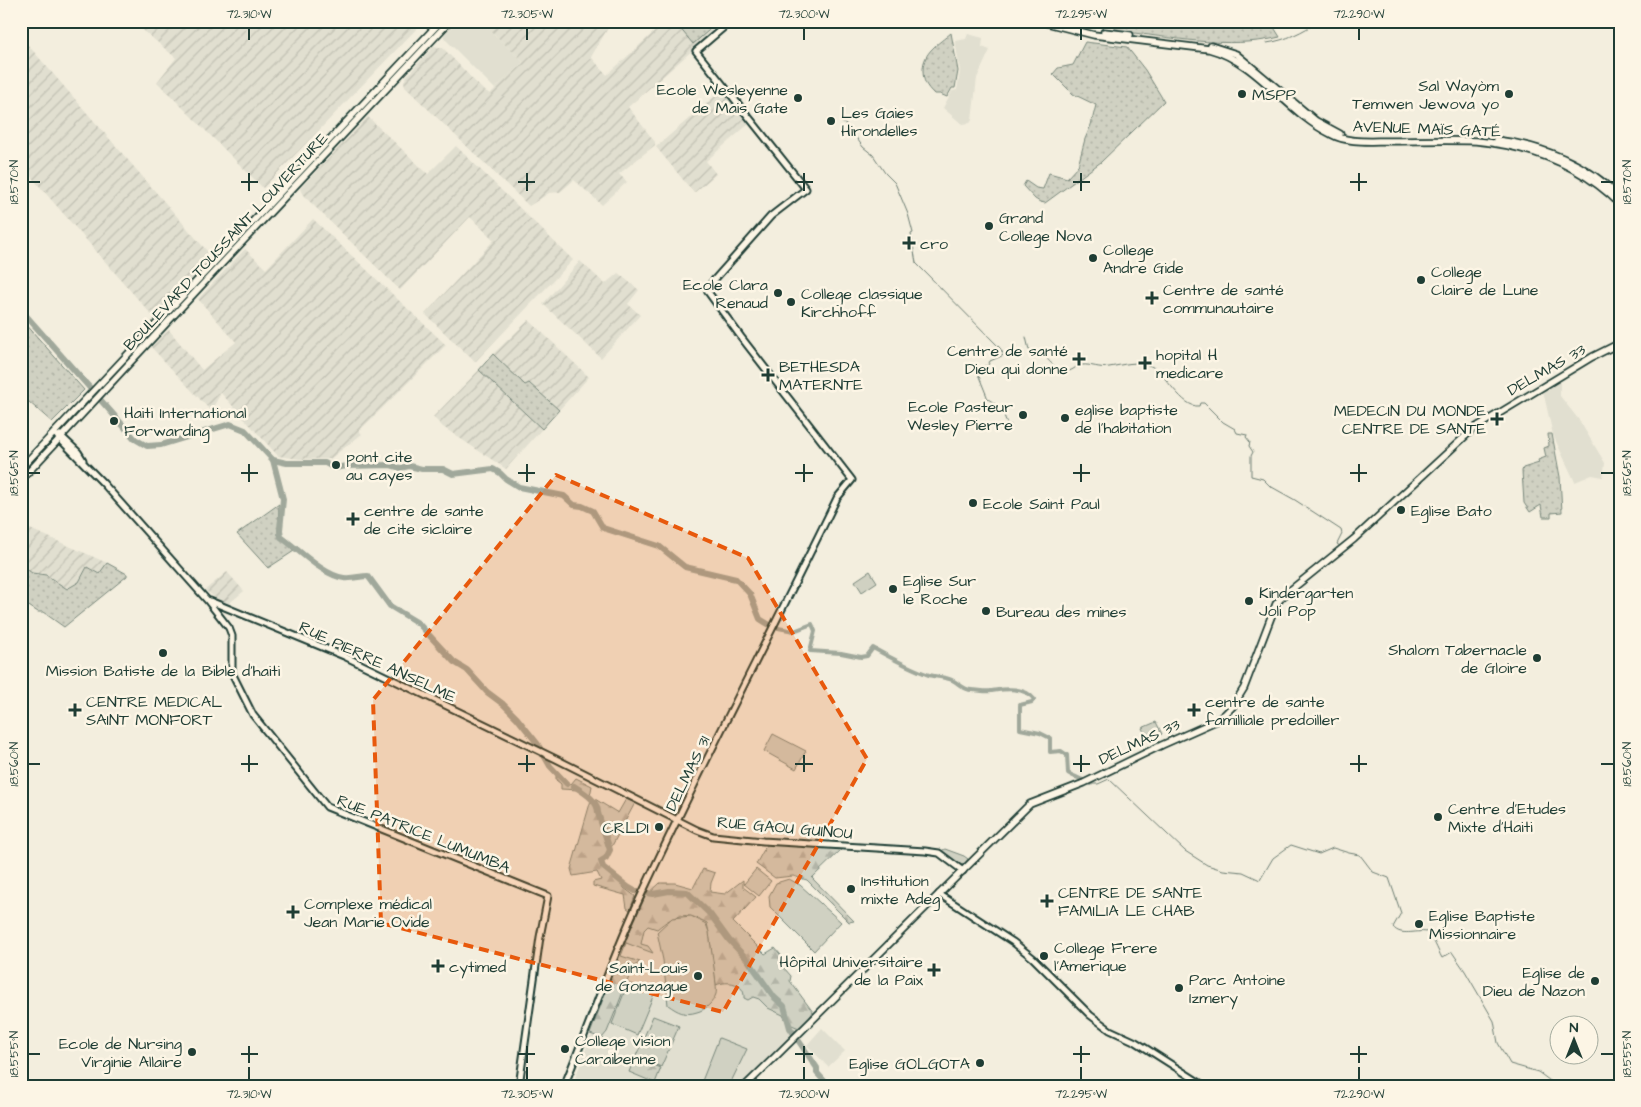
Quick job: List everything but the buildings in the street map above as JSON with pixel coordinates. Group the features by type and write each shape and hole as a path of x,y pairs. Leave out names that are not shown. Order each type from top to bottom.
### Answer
{"main road":[{"name":"BOULEVARD TOUSSAINT LOUVERTURE","path":"21,468 441,21"},
{"name":"BOULEVARD TOUSSAINT LOUVERTURE","path":"21,480 450,21"},
{"name":"AVENUE MAÏS GATÉ","path":"1039,21 1094,35 1222,52 1236,59 1308,120 1332,135 1360,141 1476,141 1527,150 1573,168 1601,187 1620,204"},
{"name":"AVENUE MAÏS GATÉ","path":"1054,21 1099,32 1222,48 1247,61 1316,121 1335,132 1353,137 1373,138 1485,138 1529,146 1576,165 1604,183 1620,198"},
{"name":"DELMAS 33","path":"745,1086 1030,804 1086,782 1216,721 1225,714 1233,706 1244,688 1276,604 1282,597 1354,539 1473,429 1586,361 1620,343"}],"street":[{"name":"DELMAS 31","path":"564,1086 598,996 640,898 837,498 852,480 708,292 708,287 771,216 806,189 696,51 731,21"},
{"name":"RUE PATRICE LUMUMBA","path":"55,432 207,599 228,628 232,636 232,673 245,701 253,715 323,804 366,824 548,896 540,936 519,1086"},
{"name":"RUE PIERRE ANSELME","path":"207,599 344,656 550,756"},
{"name":"RUE GAOU GUINOU","path":"550,756 713,836 869,846 939,853 963,871"},
{"path":"939,894 1013,942 1033,958 1090,1014 1110,1030 1136,1042 1205,1086"}],"highlighted area":[{"path":"556,475 748,558 867,759 723,1012 381,923 373,700"}],"shaded area":[{"path":"135,21 424,21 263,188 157,82 176,58 137,25"},
{"path":"457,21 481,21 523,62 495,89 444,38 444,35"},
{"path":"481,21 612,21 591,57 607,75 666,21 726,21 628,107 655,142 655,145 619,174 627,182 602,205 574,180 560,192 549,193 529,206 405,87 404,81 407,76 434,46 443,48 482,89 490,94 523,62"},
{"path":"968,34 983,38 982,47 990,50 977,78 972,120 970,123 962,124 943,108 952,91 957,90 960,71 955,41 966,39"},
{"path":"21,37 214,259 156,320 21,165"},
{"path":"722,90 751,122 706,161 716,174 694,193 656,147"},
{"path":"368,117 428,174 456,146 573,260 475,362 425,314 494,240 470,217 400,290 303,195 300,189"},
{"path":"313,219 446,345 359,431 362,434 330,459 300,459 278,456 221,393 211,411 151,347 169,330 202,370 236,342 198,299 245,249 266,269"},
{"path":"580,261 605,284 618,273 639,290 628,304 640,315 601,358 543,304"},
{"path":"529,320 589,377 559,410 529,383 525,385 493,354"},
{"path":"479,370 542,429 506,469 443,427 433,417"},
{"path":"1560,381 1560,396 1579,420 1605,463 1603,477 1592,475 1575,482 1553,435 1543,391"},
{"path":"21,525 107,563 99,574 87,567 79,582 67,589 46,575 32,573 21,565"},
{"path":"227,572 244,591 226,606 205,590"},
{"name":"Saint-Louis de Gonzague","path":"651,885 719,900 728,922 802,998 813,1015 742,1086 572,1086 637,914"},
{"path":"822,1028 845,1051 828,1067 807,1045"}],"green space":[{"path":"674,21 713,21 716,24 693,44"},
{"path":"1109,21 1270,21 1280,37 1240,42 1199,41 1118,31"},
{"path":"951,33 958,71 955,88 952,88 947,97 934,94 931,91 924,80 923,70 928,53"},
{"path":"1085,42 1127,47 1145,70 1164,101 1101,162 1045,203 1040,202 1023,186 1026,181 1036,188 1043,189 1049,173 1067,178 1078,166 1091,125 1096,105 1073,94 1053,74 1058,68 1073,65"},
{"path":"24,322 84,390 52,422 21,395 21,324"},
{"path":"493,354 525,385 529,383 559,410 542,429 479,370"},
{"path":"1548,434 1552,434 1560,477 1562,512 1551,513 1551,517 1543,517 1541,505 1530,512 1524,503 1522,471 1523,468 1539,463 1538,460 1546,457 1544,448 1549,446"},
{"path":"279,504 278,535 294,551 268,568 237,534"},
{"path":"107,563 127,574 127,576 64,627 43,612 38,612 21,601 21,565 32,573 46,575 67,589 79,582 87,567 99,574"},
{"path":"870,571 877,582 862,592 855,581"},
{"path":"1156,722 1162,734 1148,740 1142,728"},
{"path":"773,734 806,751 796,769 764,751"},
{"path":"556,776 571,784 576,778 592,786 590,796 618,813 626,799 635,803 606,857 599,861 601,867 613,875 622,883 624,888 635,896 630,910 627,908 625,895 593,886 593,882 601,880 597,872 573,876 571,869 591,800 578,790 561,789 561,784 556,780"},
{"path":"767,844 843,848 812,878 854,921 849,922 807,880 793,876 775,878 756,864"},
{"path":"945,849 968,859 963,865 958,864 941,851"},
{"path":"703,869 715,873 710,892 725,894 743,880 743,887 756,897 733,922 765,954 775,948 785,960 784,968 791,976 790,981 813,1012 806,1023 799,1028 787,1023 783,1015 768,1008 759,999 753,997 748,1000 744,998 742,989 735,984 716,985 707,923 692,917 680,916 669,920 657,929 648,926 644,930 641,944 648,946 653,953 626,943 621,956 640,962 633,967 607,1032 602,1038 590,1034 621,951 645,897 660,883 675,883 693,888"},
{"path":"756,869 771,881 759,896 744,884"},
{"path":"789,879 800,885 841,922 814,951 770,907 769,896 776,883"},
{"path":"691,916 706,924 709,932 716,994 706,1008 689,1014 678,1011 668,1005 663,960 657,932 672,918"},
{"path":"628,983 654,994 637,1035 612,1024"},
{"path":"653,1016 679,1026 661,1067 636,1056"},
{"path":"719,1038 747,1049 729,1086 700,1086"},
{"path":"635,1057 661,1068 655,1083 629,1072"}],"waterway":[{"path":"1267,43 1294,35 1319,21"},
{"path":"841,122 847,125 863,147 873,155 885,173 895,183 908,214 913,233 911,234 916,263 1000,348 1004,355 990,361 988,365 976,369 988,399 1004,415 1007,424 1011,425"},
{"path":"21,310 135,439 147,446 161,445 230,424 245,430 273,460 287,463 325,463 334,468 390,465 400,468 409,466 422,469 443,469 453,474 493,469 519,487 564,496 574,505 593,511 603,528 659,546 685,567 736,579 750,594 760,619 773,627"},
{"path":"1026,337 1029,350 1038,353 1061,370 1069,371 1082,365 1106,367 1135,363 1151,366 1157,370 1186,402 1199,406 1200,403 1204,403 1223,422 1235,429 1237,433 1247,435 1246,437 1250,442 1249,446 1253,452 1251,456 1251,476 1263,479 1270,486 1341,530 1342,534 1337,544 1340,546"},
{"path":"273,460 283,499 281,537 311,561 336,576 344,578 368,576 390,606 418,623 454,662 467,670 487,692 517,718 537,743 550,766 567,784"},
{"path":"773,627 794,631 812,624 815,631 810,651 841,653 861,657 867,656 873,648 914,669 929,675 952,680 969,690 1014,689 1025,692 1034,699 1032,702 1020,705 1020,729 1040,733 1050,738 1050,752 1061,751 1067,755 1068,773 1091,784"},
{"path":"1091,784 1098,784 1109,779 1185,851 1207,865 1223,870 1243,872 1260,880 1273,858 1291,845 1319,854 1333,848 1360,855 1373,872 1389,878 1401,913 1393,927 1400,932 1427,932 1434,941 1442,958 1452,952 1494,1021 1498,1043 1510,1064 1538,1072 1557,1086"},
{"path":"574,786 590,797 596,804 610,850 606,858 601,861 603,867 635,891 653,894 669,891 687,892 710,914 729,940 748,960 774,997 784,1006 790,1028 817,1068 817,1073 826,1083 836,1083"},
{"path":"836,1083 855,1086"}],"place":[{"name":"MSPP","path":"1242,94"},
{"name":"Sal Wayòm Temwen Jewova yo","path":"1509,94"},
{"name":"Ecole Wesleyenne de Mais Gate","path":"798,98"},
{"name":"Les Gaies Hirondelles","path":"831,121"},
{"name":"Grand College Nova","path":"989,226"},
{"name":"cro","path":"909,243"},
{"name":"College Andre Gide","path":"1093,258"},
{"name":"College Claire de Lune","path":"1421,280"},
{"name":"Ecole Clara Renaud","path":"778,293"},
{"name":"Centre de santé communautaire","path":"1152,298"},
{"name":"College classique Kirchhoff","path":"791,302"},
{"name":"Centre de santé Dieu qui donne","path":"1079,359"},
{"name":"hopital H medicare","path":"1145,363"},
{"name":"BETHESDA MATERNTE","path":"768,375"},
{"name":"Ecole Pasteur Wesley Pierre","path":"1023,415"},
{"name":"eglise baptiste de l'habitation","path":"1065,418"},
{"name":"MEDECIN DU MONDE CENTRE DE SANTE","path":"1497,419"},
{"name":"Haiti International Forwarding","path":"114,421"},
{"name":"pont cite au cayes","path":"336,465"},
{"name":"Ecole Saint Paul","path":"973,503"},
{"name":"Eglise Bato","path":"1401,510"},
{"name":"centre de sante de cite siclaire","path":"353,519"},
{"name":"Eglise Sur le Roche","path":"893,589"},
{"name":"Kindergarten Joli Pop","path":"1249,601"},
{"name":"Bureau des mines","path":"986,611"},
{"name":"Mission Batiste de la Bible d'haiti","path":"163,653"},
{"name":"Shalom Tabernacle de Gloire","path":"1537,658"},
{"name":"CENTRE MEDICAL SAINT MONFORT","path":"75,710"},
{"name":"centre de sante familliale predoiller","path":"1194,710"},
{"name":"Centre d'Etudes Mixte d'Haiti","path":"1438,817"},
{"name":"CRLDI","path":"659,827"},
{"name":"Institution mixte Adeg","path":"851,889"},
{"name":"CENTRE DE SANTE FAMILIA LE CHAB","path":"1047,901"},
{"name":"Complexe médical Jean Marie Ovide","path":"293,912"},
{"name":"Eglise Baptiste Missionnaire","path":"1419,924"},
{"name":"College Frere l'Amerique","path":"1044,956"},
{"name":"cytimed","path":"438,966"},
{"name":"Hôpital Universitaire de la Paix","path":"934,970"},
{"name":"Saint-Louis de Gonzague","path":"698,976"},
{"name":"Eglise de Dieu de Nazon","path":"1595,981"},
{"name":"Parc Antoine Izmery","path":"1179,988"},
{"name":"College vision Caraibenne","path":"565,1049"},
{"name":"Ecole de Nursing Virginie Allaire","path":"192,1052"},
{"name":"Eglise GOLGOTA","path":"980,1063"}]}
